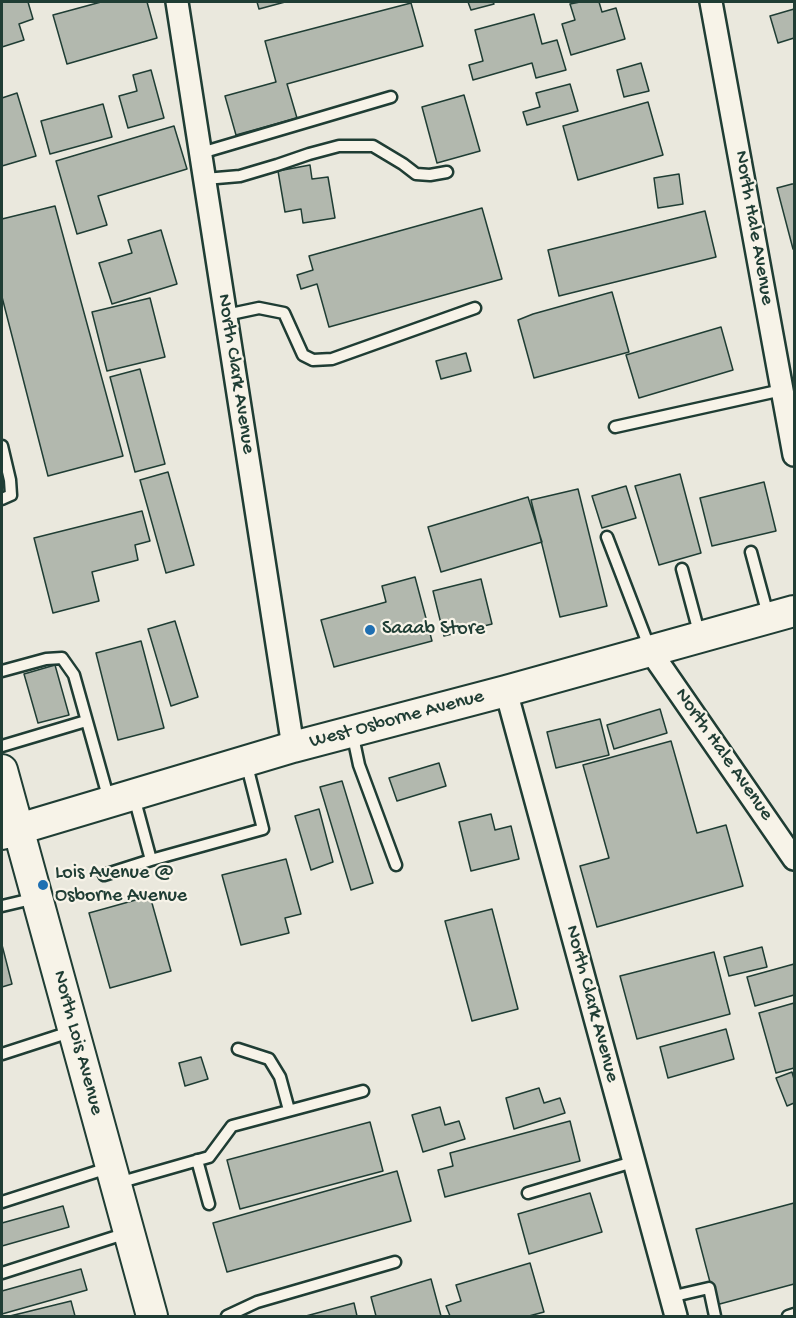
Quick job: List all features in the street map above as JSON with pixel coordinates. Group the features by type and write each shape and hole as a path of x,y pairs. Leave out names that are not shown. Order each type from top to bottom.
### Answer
{"street":[{"name":"North Clark Avenue","path":"177,2 293,747"},
{"name":"North Hale Avenue","path":"711,2 795,455"},
{"name":"West Osborne Avenue","path":"10,831 293,747 506,692 782,615"},
{"name":"North Hale Avenue","path":"651,651 795,859"},
{"name":"North Clark Avenue","path":"506,692 673,1307"},
{"name":"North Lois Avenue","path":"2,770 10,831 37,898 152,1317"}],"lane":[{"path":"201,153 391,97"},
{"path":"205,179 240,176 339,146 373,146 416,174 430,175 447,172"},
{"path":"226,315 259,308 284,313 303,355 313,360 332,359 475,308"},
{"path":"615,427 782,390"},
{"path":"2,446 11,495 2,499"},
{"path":"607,537 651,651"},
{"path":"751,552 782,615"},
{"path":"682,569 700,638"},
{"path":"2,671 46,659 62,658 74,675 86,721 152,860"},
{"path":"2,746 86,721"},
{"path":"352,732 362,773 396,865"},
{"path":"104,874 263,829 246,761"},
{"path":"2,906 37,898"},
{"path":"2,1053 74,1031"},
{"path":"238,1049 269,1059 280,1077 289,1110"},
{"path":"2,1202 113,1175 197,1160 209,1156 232,1126 363,1091"},
{"path":"197,1160 209,1204"},
{"path":"528,1193 633,1162"},
{"path":"2,1273 129,1232"},
{"path":"227,1317 258,1302 395,1262"},
{"path":"673,1307 709,1288 715,1317"},
{"path":"788,1317 795,1314"}],"building":[{"path":"2,2 28,2 33,19 19,24 24,40 2,47"},
{"path":"101,2 147,2 157,38 67,64 53,15"},
{"path":"257,2 285,2 259,9"},
{"path":"468,2 493,2 494,4 471,10"},
{"path":"599,2 602,12 616,8 625,39 571,55 562,24 575,20 570,4"},
{"path":"411,3 423,46 287,84 297,118 236,135 225,96 276,82 265,41"},
{"path":"794,9 794,38 778,43 770,16"},
{"path":"534,14 542,44 557,40 566,70 536,78 532,63 473,80 469,65 483,61 475,30"},
{"path":"641,63 649,91 624,97 617,70"},
{"path":"151,70 164,118 128,128 119,96 137,91 133,75"},
{"path":"570,84 578,111 527,125 523,112 540,107 536,93"},
{"path":"17,93 36,156 2,166 2,98"},
{"path":"464,95 480,151 437,163 422,107"},
{"path":"648,102 663,155 578,180 563,126"},
{"path":"103,104 112,137 50,154 41,121"},
{"path":"174,126 187,169 98,196 107,225 77,234 56,161"},
{"path":"310,165 312,179 328,177 335,218 303,223 301,209 285,212 278,171"},
{"path":"679,174 683,204 658,208 654,178"},
{"path":"794,184 794,249 777,188"},
{"path":"55,206 123,456 48,476 2,297 2,219"},
{"path":"482,208 502,279 329,327 317,284 301,289 297,275 313,270 309,256"},
{"path":"705,211 716,257 559,296 548,250"},
{"path":"161,230 177,284 112,304 99,263 132,253 128,240"},
{"path":"612,292 629,352 534,378 518,320"},
{"path":"150,298 165,357 107,371 92,312"},
{"path":"721,327 733,370 639,398 626,355"},
{"path":"466,353 471,371 441,379 436,361"},
{"path":"140,369 165,464 135,472 110,377"},
{"path":"168,472 194,565 166,573 140,480"},
{"path":"680,474 701,553 659,565 635,486"},
{"path":"764,482 776,531 712,546 700,498"},
{"path":"626,486 636,518 602,528 592,496"},
{"path":"578,489 607,606 560,617 531,500"},
{"path":"528,497 542,542 441,572 428,527"},
{"path":"142,511 150,541 135,545 138,560 92,572 99,601 53,613 34,538"},
{"path":"415,577 432,641 334,667 321,620 386,602 382,586"},
{"path":"481,579 492,624 444,636 433,591"},
{"path":"175,621 198,697 171,706 148,629"},
{"path":"141,641 164,728 118,740 96,653"},
{"path":"55,665 69,715 38,723 24,674"},
{"path":"660,709 667,733 614,749 607,725"},
{"path":"600,719 609,755 556,768 547,732"},
{"path":"671,741 697,833 726,825 743,886 597,927 580,866 609,858 583,765"},
{"path":"439,763 446,786 397,801 389,778"},
{"path":"342,781 373,883 351,890 320,787"},
{"path":"319,809 333,862 311,870 295,816"},
{"path":"491,814 495,830 511,826 519,859 471,871 459,822"},
{"path":"286,859 301,914 285,918 289,933 241,945 222,875"},
{"path":"150,896 171,971 110,988 89,913"},
{"path":"492,909 518,1009 472,1021 445,921"},
{"path":"2,945 12,984 2,987"},
{"path":"762,947 767,967 729,976 724,957"},
{"path":"714,952 730,1014 637,1039 620,976"},
{"path":"794,964 794,995 755,1006 747,977"},
{"path":"794,1003 794,1068 776,1073 759,1013"},
{"path":"726,1029 734,1059 668,1078 660,1047"},
{"path":"201,1057 208,1079 185,1086 179,1063"},
{"path":"792,1072 794,1103 787,1106 776,1078"},
{"path":"539,1088 544,1103 560,1098 565,1113 514,1129 506,1098"},
{"path":"440,1107 445,1125 459,1121 465,1139 423,1152 412,1115"},
{"path":"570,1121 580,1161 445,1197 438,1170 453,1166 450,1153"},
{"path":"370,1122 383,1171 240,1209 227,1160"},
{"path":"397,1171 411,1221 227,1272 213,1223"},
{"path":"590,1193 602,1232 529,1254 518,1214"},
{"path":"794,1203 794,1284 716,1305 696,1229"},
{"path":"63,1206 69,1227 2,1246 2,1223"},
{"path":"530,1263 544,1312 529,1316 450,1316 446,1306 461,1301 456,1285"},
{"path":"81,1269 87,1290 2,1314 2,1291"},
{"path":"431,1279 441,1316 376,1316 371,1297"},
{"path":"71,1301 75,1316 10,1316"},
{"path":"354,1303 357,1316 306,1316"}],"place":[{"name":"Saaab Store","path":"370,630"},
{"name":"Lois Avenue @ Osborne Avenue","path":"43,885"}]}
